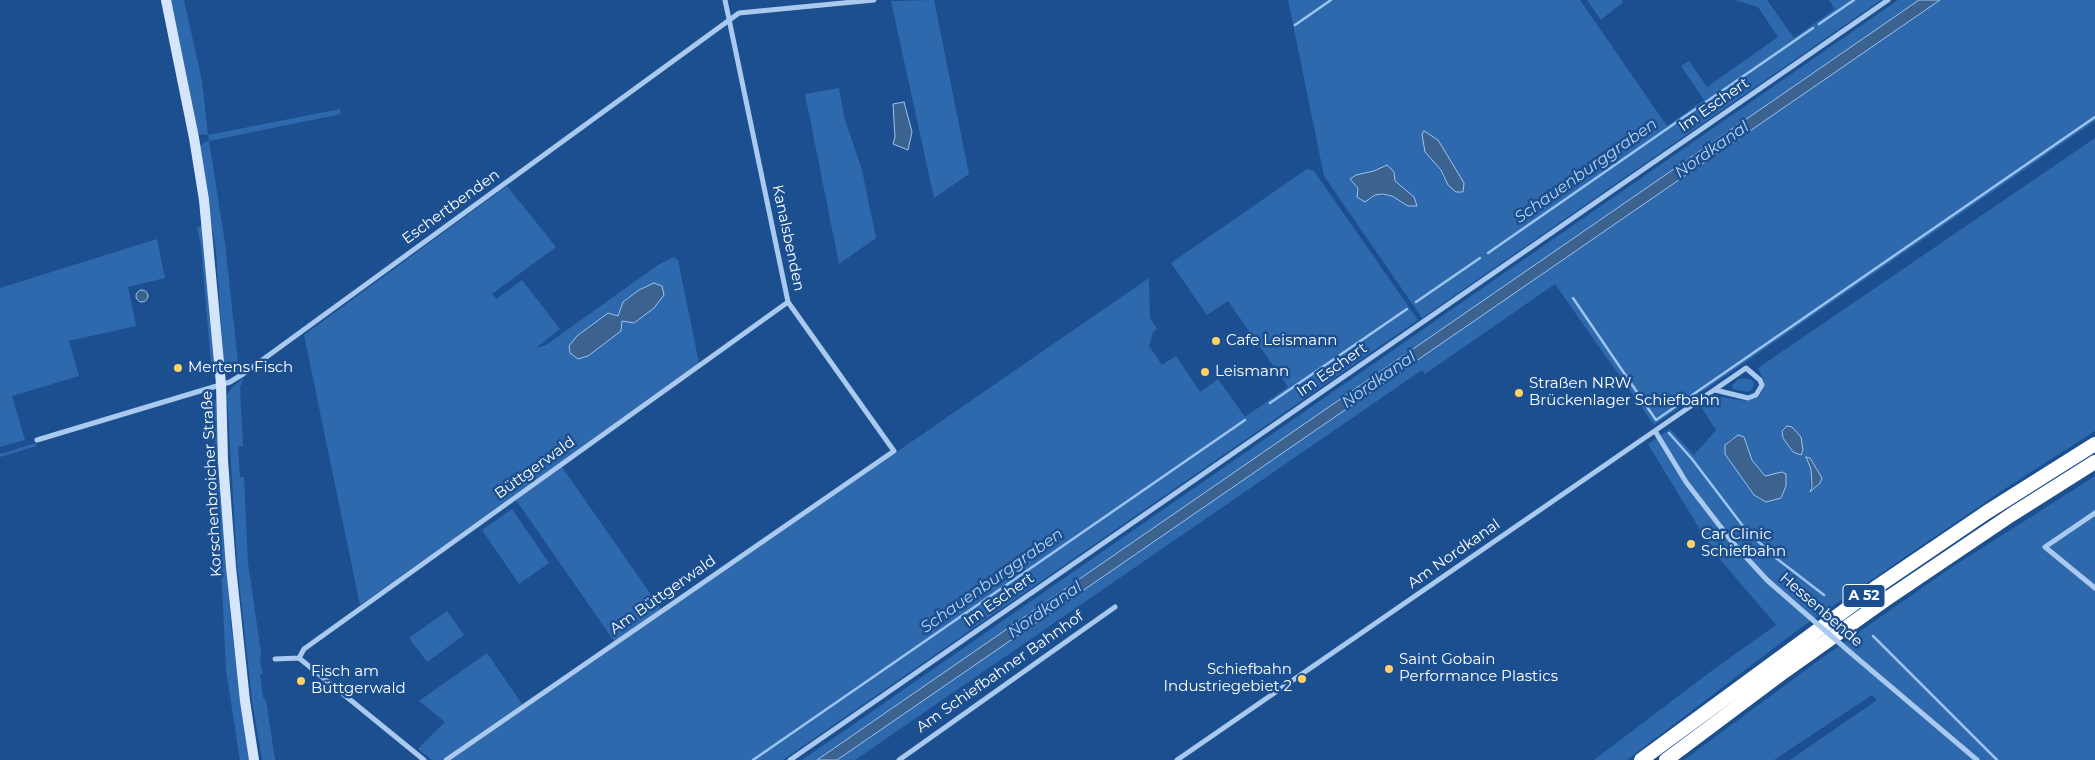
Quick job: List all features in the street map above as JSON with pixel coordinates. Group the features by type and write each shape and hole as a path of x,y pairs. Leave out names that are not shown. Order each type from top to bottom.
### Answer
{"highway":[{"name":"A 52","path":"1641,760 1878,586 1987,512 2095,444"},
{"name":"A 52","path":"1666,760 1785,671 1886,600 2011,515 2095,462"}],"main road":[{"name":"Korschenbroicher Straße","path":"166,0 194,138 204,200 221,384 223,461 230,567 254,760"}],"street":[{"name":"Kanalsbenden","path":"726,0 788,302 894,451"},
{"name":"Eschertbenden","path":"37,440 230,382 739,13 874,0"},
{"name":"Im Eschert","path":"790,760 1888,0"},
{"name":"Büttgerwald","path":"300,658 304,649 788,302"},
{"name":"Am Nordkanal","path":"1177,760 1746,368 1760,380 1762,385 1756,395 1748,398 1734,397 1715,390"},
{"name":"Hessenbende","path":"1655,431 1686,482 1733,543 1767,580 1978,760"},
{"name":"Am Büttgerwald","path":"446,760 894,451"},
{"path":"2095,513 2045,547 2095,588"},
{"name":"Am Schiefbahner Bahnhof","path":"899,760 1115,607"},
{"path":"275,659 300,658 424,760"}],"shaded area":[{"path":"169,0 184,0 202,81 208,135 197,134"},
{"path":"934,0 969,174 934,198 891,1"},
{"path":"1288,0 1580,0 1667,126 1704,100 1681,66 1689,61 1707,87 1778,37 1758,7 1735,0 1767,0 1794,38 1835,9 1829,0 1881,0 1422,318 1324,176","holes":["1438,140 1449,161 1443,178 1441,170","1387,165 1394,172 1395,181 1414,197 1408,206 1392,196 1375,195 1370,200 1356,192 1358,188 1356,175 1374,171"]},
{"path":"1587,0 1622,0 1623,2 1601,20"},
{"path":"1898,0 1919,0 817,760 802,760"},
{"path":"1940,0 2095,0 2095,121 1654,425 1555,284 1425,374 1422,370 855,760 837,760"},
{"path":"839,88 844,117 862,170 876,238 839,264 805,94"},
{"path":"340,109 341,114 209,141 225,243 239,372 233,373 224,367 216,251 199,146 209,140 208,135"},
{"path":"2095,138 2095,431 2006,488 1795,632 1627,760 1594,760 1710,672 1776,625 1713,551 1648,444 1670,429 1694,455 1716,430 1701,407 1720,397 1746,401 1759,397 1764,387 1764,381 1758,368","holes":["1738,435 1747,443 1752,460 1765,476 1779,473 1787,478 1783,494 1728,441","1807,459 1818,469 1813,490 1810,490 1811,469"]},
{"path":"1307,169 1314,171 1418,320 783,760 450,760 1149,278 1150,318 1157,329 1153,332 1149,346 1162,365 1176,356 1200,392 1218,379 1245,417 1288,387 1228,301 1207,315 1171,263"},
{"path":"507,186 556,247 492,294 496,299 522,280 560,329 536,348 546,345 658,265 673,257 678,260 699,363 360,605 304,335","holes":["651,284 654,308 637,321 622,321 610,340 574,357 570,353 569,350 577,336 612,313 618,316 623,302"]},
{"path":"202,226 215,372 212,376 201,246 197,227"},
{"path":"157,239 165,278 128,287 136,326 69,341 79,376 12,396 25,440 0,447 0,288"},
{"path":"244,378 240,387 243,446 238,447 240,477 244,477 248,563 263,673 260,675 263,697 266,700 275,760 262,760 252,700 237,563 227,395 233,386"},
{"path":"1744,378 1752,380 1754,384 1752,390 1747,392 1733,389 1732,386 1737,380"},
{"path":"213,396 216,402 231,625 249,760 240,760 226,670"},
{"path":"36,443 36,446 0,457 0,454"},
{"path":"562,467 661,609 614,641 516,500"},
{"path":"2095,476 2095,760 1790,760 1877,700 1872,695 1774,760 1684,760 1826,655 1949,569"},
{"path":"512,509 549,563 519,584 482,530"},
{"path":"447,611 464,635 427,662 409,638"},
{"path":"487,653 522,704 441,760 432,760 418,749 445,722 419,701"}],"water":[{"name":"Nordkanal","path":"1919,0 1940,0 837,760 817,760"},
{"path":"904,102 912,132 908,150 893,144 895,137 893,104"},
{"path":"1424,131 1438,140 1464,183 1463,192 1456,192 1448,185 1441,170 1425,152 1422,134"},
{"path":"1387,165 1394,172 1395,181 1414,197 1417,206 1408,206 1392,196 1382,194 1375,195 1365,202 1357,197 1358,188 1350,179 1356,175 1374,171"},
{"path":"654,283 662,286 664,295 654,308 634,323 622,321 621,331 588,356 578,359 570,353 569,346 577,336 608,313 618,316 623,302 639,290"},
{"path":"140,290 144,290 148,296 144,302 140,302 136,298 136,294"},
{"path":"1787,426 1792,427 1801,437 1803,450 1801,455 1793,452 1783,438 1782,431"},
{"path":"1738,435 1744,437 1752,460 1765,476 1782,472 1786,474 1786,486 1781,498 1766,502 1754,495 1725,454 1725,445"},
{"path":"1806,457 1810,458 1822,478 1820,483 1810,492 1812,487 1811,469"}],"waterway":[{"path":"1295,25 1331,0"},
{"name":"Schauenburggraben","path":"1819,24 1854,0"},
{"name":"Schauenburggraben","path":"1703,104 1813,28"},
{"name":"Schauenburggraben","path":"1488,253 1697,108"},
{"path":"1573,298 1656,420 2095,117"},
{"name":"Schauenburggraben","path":"1416,302 1480,258"},
{"name":"Schauenburggraben","path":"1270,403 1407,309"},
{"name":"Schauenburggraben","path":"753,760 1245,420"},
{"path":"1669,433 1692,459 1746,530 1776,558 1824,595"},
{"path":"1873,636 1997,760"}],"place":[{"name":"Cafe Leismann","path":"1216,341"},
{"name":"Mertens Fisch","path":"178,368"},
{"name":"Leismann","path":"1205,372"},
{"name":"Straßen NRW Brückenlager Schiefbahn","path":"1519,393"},
{"name":"Car Clinic Schiefbahn","path":"1691,544"},
{"name":"Saint Gobain Performance Plastics","path":"1389,669"},
{"name":"Schiefbahn Industriegebiet 2","path":"1302,679"},
{"name":"Fisch am Büttgerwald","path":"301,681"}]}
